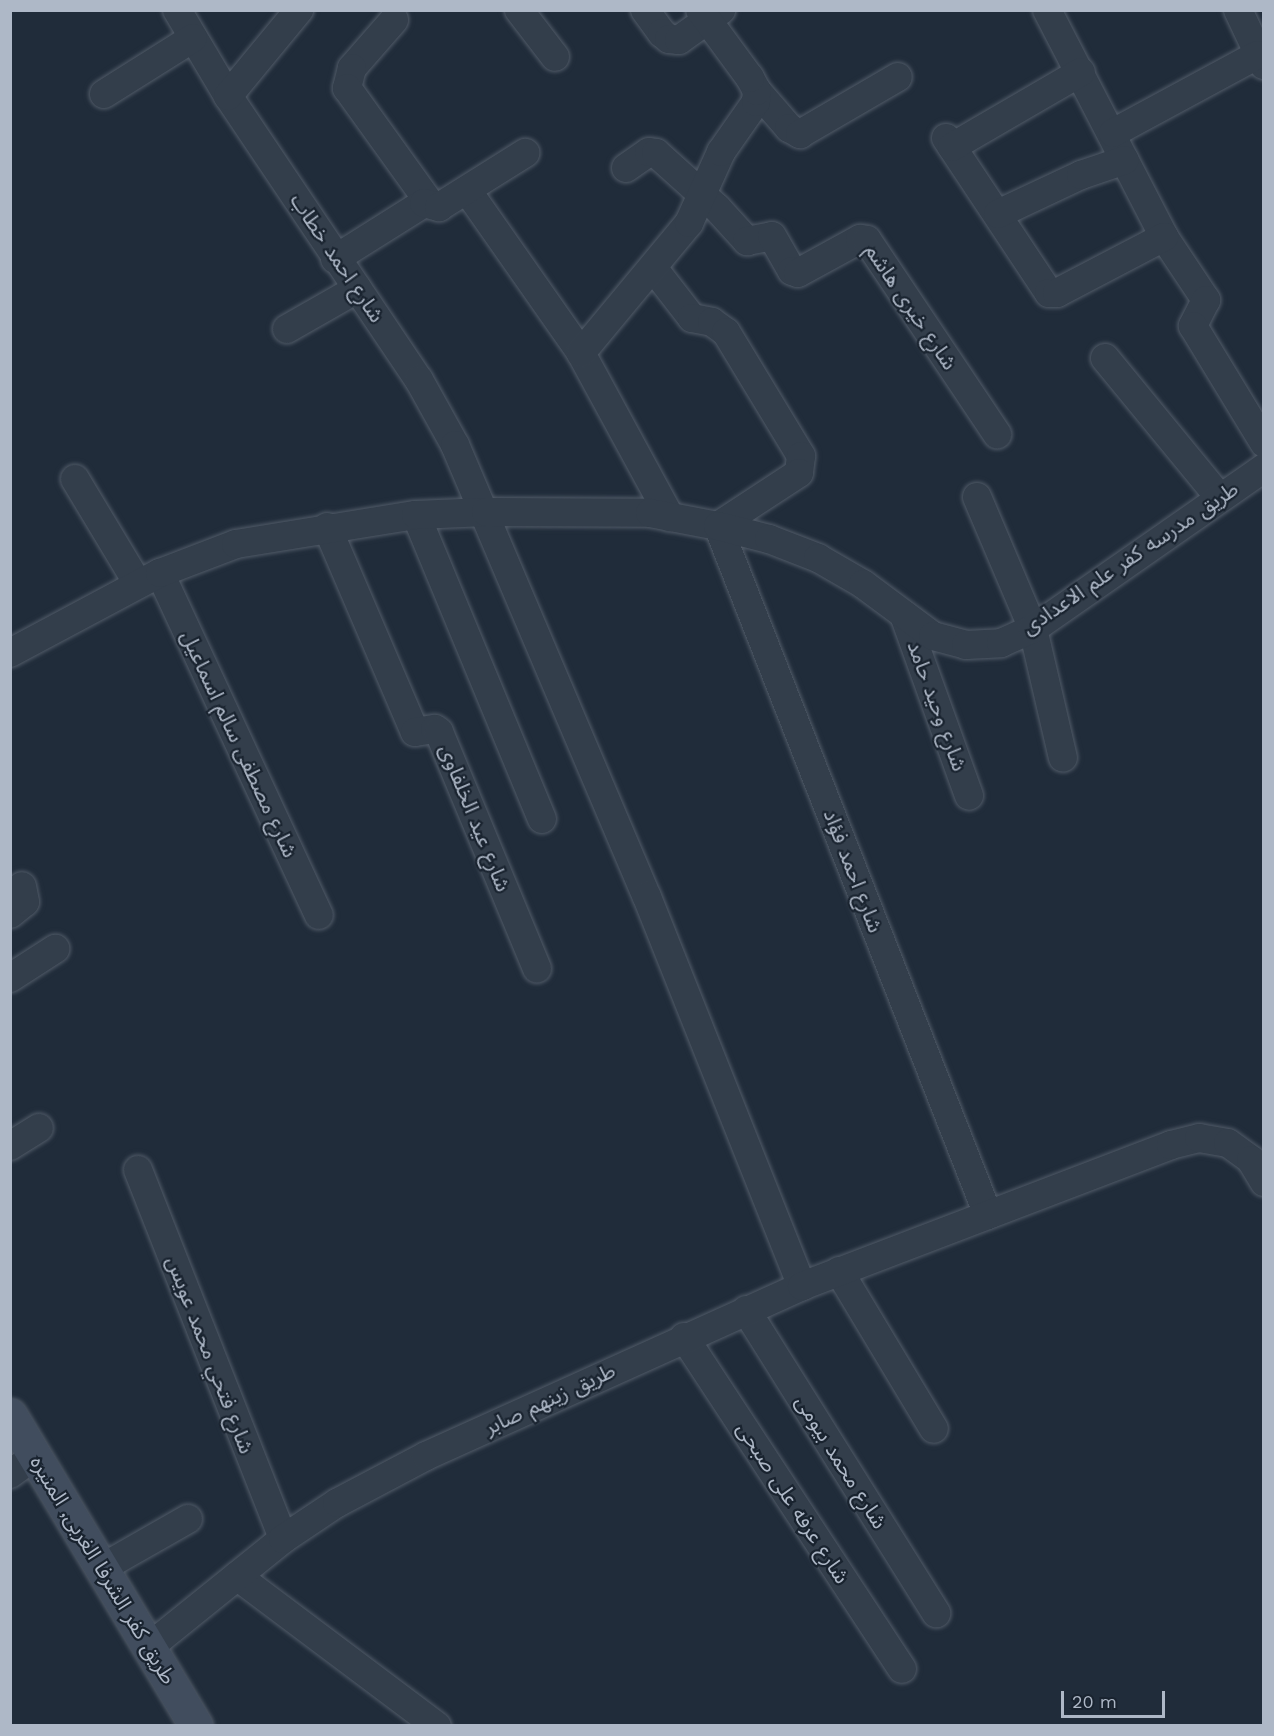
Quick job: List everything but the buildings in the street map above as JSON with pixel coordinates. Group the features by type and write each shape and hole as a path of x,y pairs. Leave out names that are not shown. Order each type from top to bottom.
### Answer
{"street":[{"name":"شارع احمد خطاب","path":"177,10 228,96 335,259 419,380 455,445 486,512 646,897 802,1286"},
{"path":"228,96 299,10"},
{"path":"519,10 555,57"},
{"path":"645,10 669,39 679,40 709,14 757,91 789,128 800,134 898,77"},
{"path":"1047,10 1113,133 1164,237 1206,300 1193,326 1263,443"},
{"path":"1113,133 1260,60 1238,10"},
{"path":"394,20 352,68 346,77 347,88 429,202 439,207 525,153"},
{"path":"104,94 193,38"},
{"path":"1081,72 949,142 1049,293 1057,293 1164,237"},
{"path":"581,353 654,269 689,223 732,133 753,109 757,91"},
{"path":"626,168 649,152 656,153 702,193"},
{"path":"998,214 1081,175 1125,160"},
{"path":"467,190 581,353 670,517"},
{"name":"شارع خيرى هاشم","path":"702,193 747,241 772,236 792,271 798,273 860,239 867,240 997,434"},
{"path":"335,259 429,202"},
{"path":"654,269 687,314 699,321 712,322 726,332 801,456 799,473 718,526"},
{"path":"287,329 357,289"},
{"path":"1105,358 1219,497"},
{"name":"طريق مدرسه كفر علم الاعدادى","path":"10,653 149,578 236,544 327,527 416,515 486,512 650,513 718,526 769,539 818,558 863,584 933,636 966,645 1001,643 1034,629 1263,468"},
{"name":"شارع مصطفى سالم اسماعيل","path":"75,479 149,578 319,915"},
{"path":"977,497 1034,629 1063,758"},
{"path":"416,515 543,819"},
{"name":"شارع احمد فؤاد","path":"718,526 988,1215"},
{"name":"شارع عيد الخلفاوى","path":"327,527 415,732 435,729 439,732 537,969"},
{"name":"شارع وحيد حامد","path":"904,615 969,796"},
{"path":"10,914 25,902 22,886"},
{"path":"10,978 55,949"},
{"path":"10,1146 39,1128"},
{"name":"طريق زينهم صابر","path":"148,1648 283,1539 337,1503 426,1456 684,1337 802,1286 1171,1144 1199,1138 1228,1143 1251,1160 1263,1182"},
{"name":"شارع فتحي محمد عويس","path":"138,1170 283,1539"},
{"path":"839,1272 934,1429"},
{"name":"شارع محمد بيومى","path":"746,1310 936,1614"},
{"name":"شارع عرفه على صبحى","path":"684,1337 902,1669"},
{"name":"طريق كفر الشرفا الغربى, المنيره","path":"10,1415 23,1465 102,1568 188,1722"},
{"path":"102,1568 188,1519"},
{"path":"237,1576 437,1725"}]}
